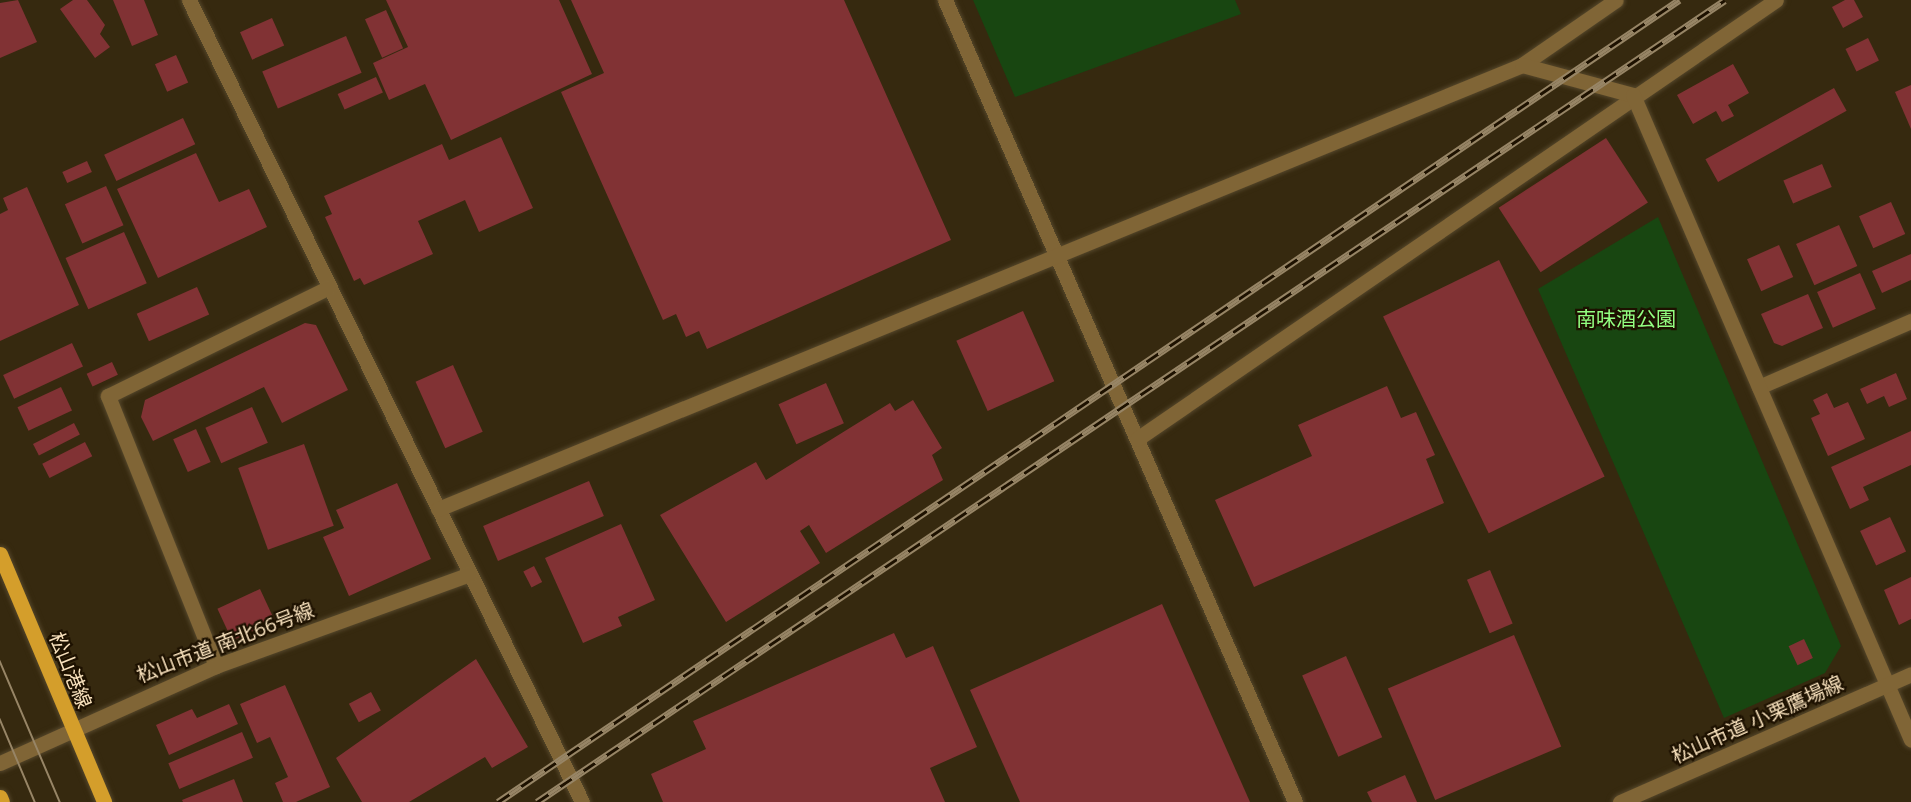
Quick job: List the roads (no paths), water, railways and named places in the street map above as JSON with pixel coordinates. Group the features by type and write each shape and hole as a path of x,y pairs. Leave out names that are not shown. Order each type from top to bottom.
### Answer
{"main road":[{"name":"松山港線","path":"0,554 104,802"},
{"path":"0,797 2,802"}],"street":[{"path":"189,0 582,802"},
{"path":"945,0 1295,802"},
{"path":"438,509 1522,65 1617,0"},
{"path":"1137,439 1633,95 1776,0"},
{"path":"1522,65 1633,95"},
{"path":"1633,95 1911,740"},
{"path":"216,666 108,396 330,288"},
{"path":"1759,387 1911,321"},
{"name":"松山市道 南北66号線","path":"0,763 73,731 125,702 216,666 471,574"},
{"name":"松山市道 小栗鷹場線","path":"1620,802 1911,674"}],"tram line":[{"path":"0,661 60,802"},
{"path":"0,719 35,802"}],"railway":[{"path":"498,802 1679,0"},
{"path":"537,802 1725,0"}],"park label":[{"name":"南味酒公園","path":"1626,318"}]}
